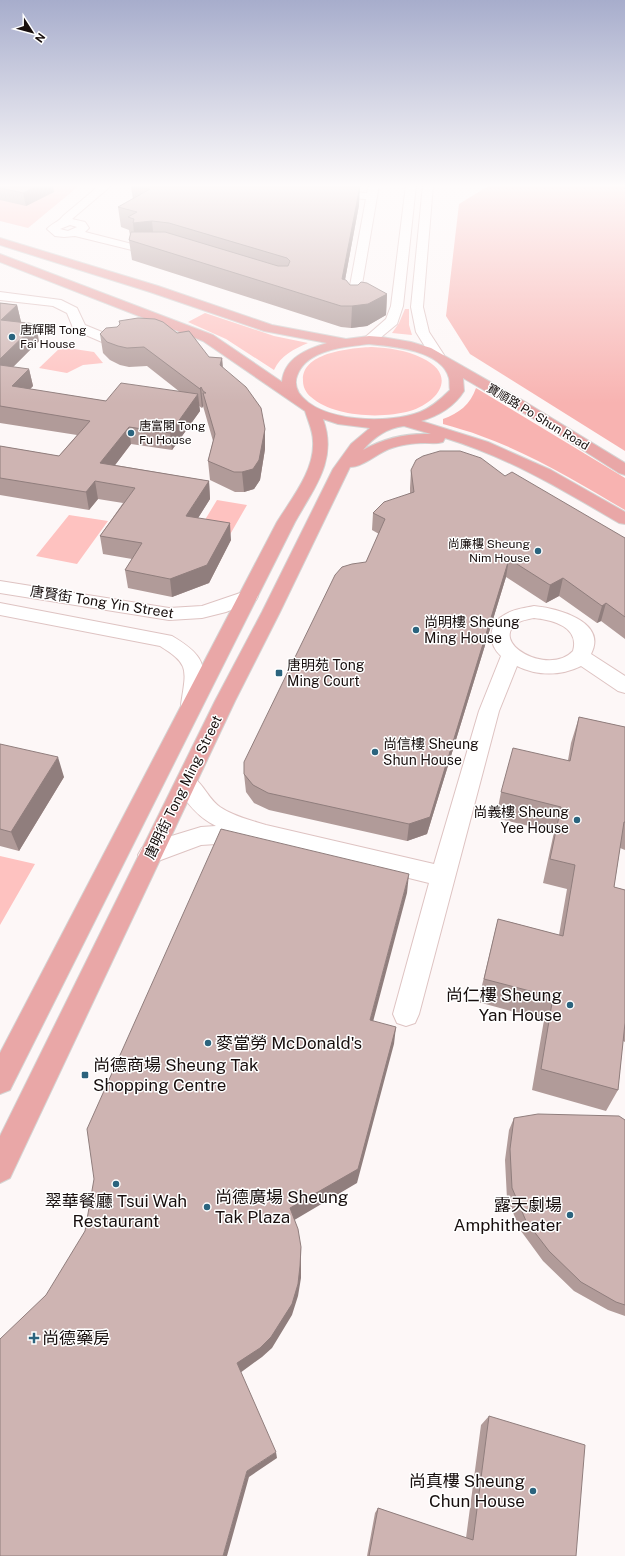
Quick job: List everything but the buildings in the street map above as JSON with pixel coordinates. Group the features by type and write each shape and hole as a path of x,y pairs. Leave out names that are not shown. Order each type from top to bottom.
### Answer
{"main road":[{"path":"0,258 208,338 311,409 326,416 345,421 365,423 396,422 426,415 437,409 452,397 457,390 458,383 456,375 450,365"},
{"path":"53,258 154,289 269,328 310,337 350,343"},
{"name":"寶順路 Po Shun Road","path":"350,343 369,340 406,345 436,355 450,365 548,422 625,470"},
{"path":"294,396 288,382 290,374 300,361 318,350 350,343"},
{"name":"唐明街 Tong Ming Street","path":"0,1081 318,463 321,442 318,424 311,409"},
{"path":"396,422 483,445 545,473 625,520"},
{"name":"唐明街 Tong Ming Street","path":"0,1168 225,701 271,612 341,469 354,449 362,440 396,422"},
{"path":"341,469 382,445 402,440 422,438 483,445"}],"street":[{"path":"353,302 361,258"},
{"path":"369,340 392,321 397,306 403,258"},
{"path":"421,258 417,307 418,320 427,344 436,355"},
{"path":"0,296 56,303 72,311 79,327 114,342"},
{"name":"唐賢街 Tong Yin Street","path":"0,586 168,614 202,612 219,608 249,596"},
{"name":"唐賢街 Tong Yin Street","path":"0,609 165,641 180,649 192,660 196,675 191,708"},
{"path":"534,612 558,615 577,627 583,634 585,642 584,650 580,656 572,663 561,667 548,668 534,666 511,656 504,648 500,639 500,631 504,623 512,617 522,613 534,612"},
{"path":"406,1014 443,876 490,711 511,656"},
{"path":"580,656 625,686"},
{"path":"186,783 212,813 266,834 443,876"},
{"path":"150,855 173,844 201,836 229,833 266,834"}],"shaded area":[{"path":"453,258 625,258 625,451 470,354 446,316"},
{"path":"405,309 409,309 409,325 412,335 392,333 399,323"},
{"path":"205,313 274,336 308,343 284,356 274,370 226,339 188,322"},
{"path":"61,347 94,352 103,363 83,365 67,373 39,368"},
{"path":"372,347 404,351 422,358 433,365 439,372 442,380 436,395 420,407 410,411 399,414 372,415 332,409 320,404 306,392 303,381 305,371 310,364 329,354 352,349"},
{"path":"476,388 625,478 625,510 519,451 476,434 443,424 443,419 459,411 467,404"},
{"path":"217,500 247,505 228,538 197,533"},
{"path":"69,515 108,521 77,564 36,556"},
{"path":"0,856 35,864 0,925"}],"place":[{"name":"唐輝閣 Tong Fai House","path":"12,337"},
{"name":"唐富閣 Tong Fu House","path":"131,433"},
{"name":"尚廉樓 Sheung Nim House","path":"538,551"},
{"name":"尚明樓 Sheung Ming House","path":"416,630"},
{"name":"唐明苑 Tong Ming Court","path":"279,673"},
{"name":"尚信樓 Sheung Shun House","path":"375,752"},
{"name":"尚義樓 Sheung Yee House","path":"577,820"},
{"name":"尚仁樓 Sheung Yan House","path":"570,1005"},
{"name":"麥當勞 McDonald's","path":"208,1043"},
{"name":"尚德商場 Sheung Tak Shopping Centre","path":"85,1075"},
{"name":"翠華餐廳 Tsui Wah Restaurant","path":"116,1184"},
{"name":"尚德廣場 Sheung Tak Plaza","path":"207,1207"},
{"name":"露天劇場 Amphitheater","path":"570,1215"},
{"name":"尚德藥房","path":"34,1338"},
{"name":"尚真樓 Sheung Chun House","path":"533,1491"}]}
